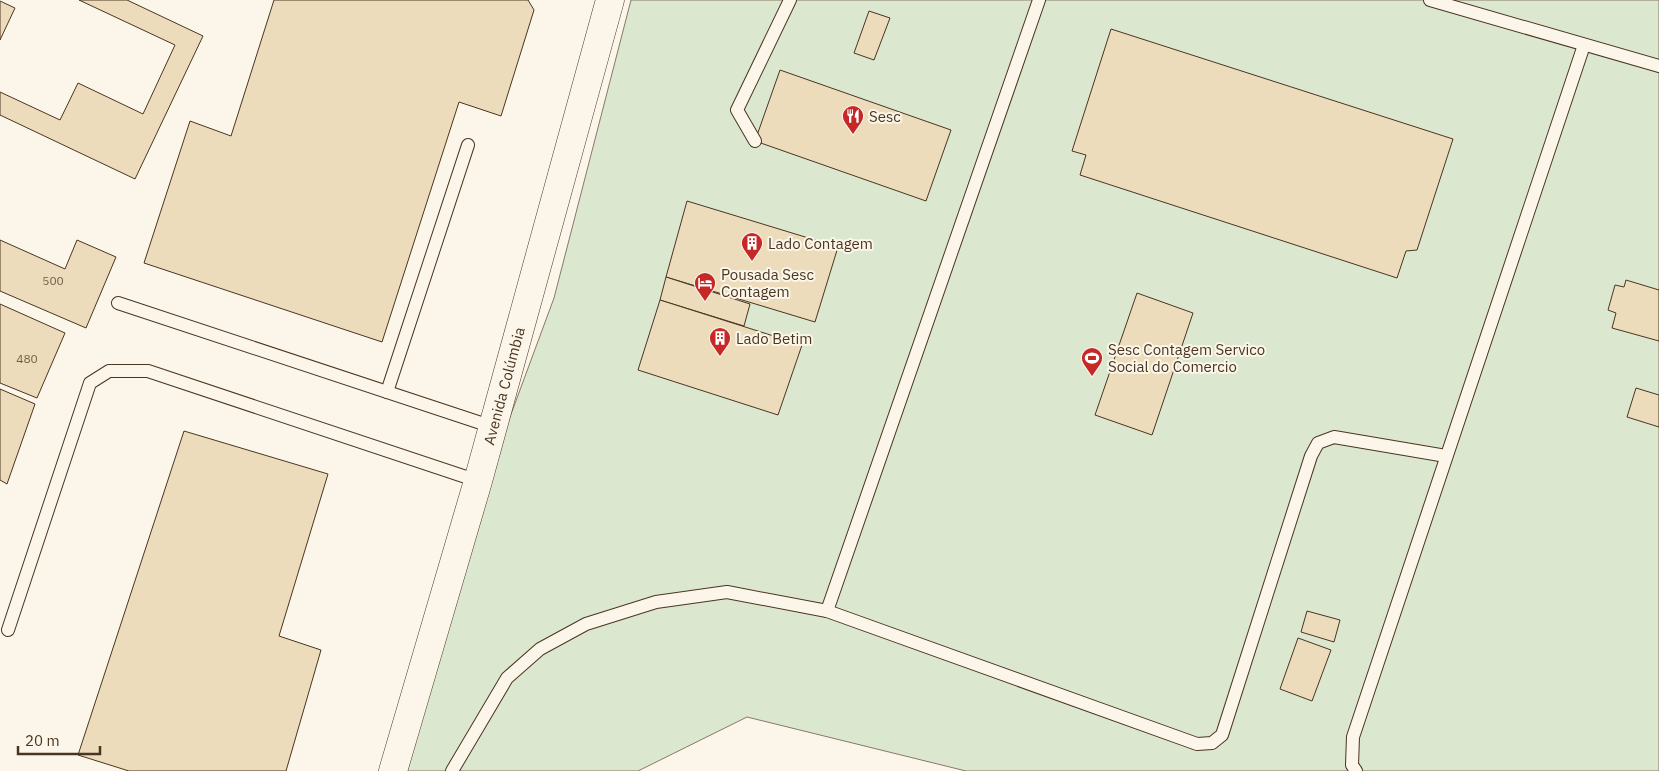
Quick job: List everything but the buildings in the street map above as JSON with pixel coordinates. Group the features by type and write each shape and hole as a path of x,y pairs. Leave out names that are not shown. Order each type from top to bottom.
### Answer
{"street":[{"name":"Avenida Colúmbia","path":"393,771 478,481 610,0"}],"lane":[{"path":"755,140 737,110 790,0"},
{"path":"827,611 1040,0"},
{"path":"1430,0 1659,66"},
{"path":"1356,771 1352,765 1353,737 1584,45"},
{"path":"387,392 468,144"},
{"path":"118,303 493,427"},
{"path":"8,630 90,383 109,371 148,371 478,481"},
{"path":"452,771 507,678 540,649 586,624 656,602 727,592 827,611 1197,744 1212,743 1222,735 1311,456 1318,443 1334,437 1446,456"}],"green space":[{"name":"Sesc Contagem Servico Social do Comercio","path":"631,0 1659,0 1659,771 966,771 747,717 638,771 379,771 554,298"}],"place":[{"name":"Sesc","path":"853,135"},
{"name":"Lado Contagem","path":"752,262"},
{"name":"Pousada Sesc Contagem","path":"705,302"},
{"name":"Lado Betim","path":"720,357"},
{"name":"Sesc Contagem Servico Social do Comercio","path":"1092,377"}]}
